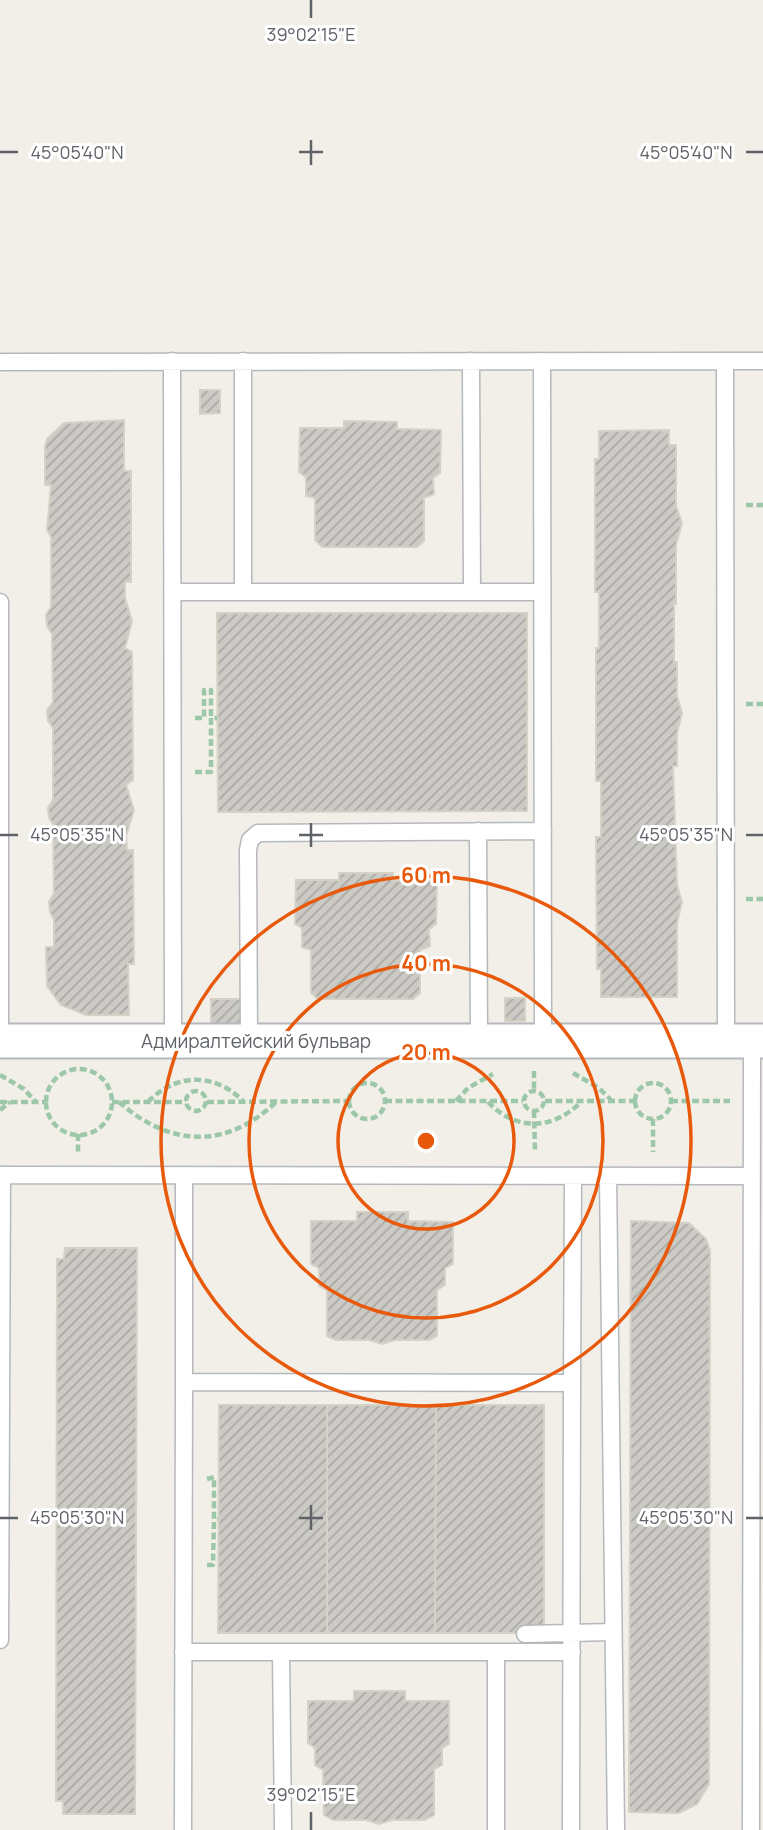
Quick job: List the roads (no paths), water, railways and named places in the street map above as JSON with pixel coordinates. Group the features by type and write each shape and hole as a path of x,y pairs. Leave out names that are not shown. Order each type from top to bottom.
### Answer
{"street":[{"name":"Адмиралтейский бульвар","path":"0,1041 479,1041 537,1059 747,1041"}],"lane":[{"path":"537,1059 543,831 542,360"},
{"path":"725,360 752,1176 751,1830"},
{"path":"0,362 763,360"},
{"path":"172,361 173,1041"},
{"path":"243,361 243,592"},
{"path":"471,361 472,592"},
{"path":"172,592 542,592"},
{"path":"0,602 0,1041"},
{"path":"478,831 479,1041"},
{"path":"249,1041 250,840 258,833 543,831"},
{"path":"0,1640 1,1175 752,1176"},
{"path":"183,1830 184,1175"},
{"path":"571,1830 573,1176"},
{"path":"608,1176 616,1830"},
{"path":"184,1382 572,1383"},
{"path":"525,1634 613,1632"},
{"path":"183,1652 572,1653"},
{"path":"281,1652 283,1830"},
{"path":"496,1653 496,1830"}]}
